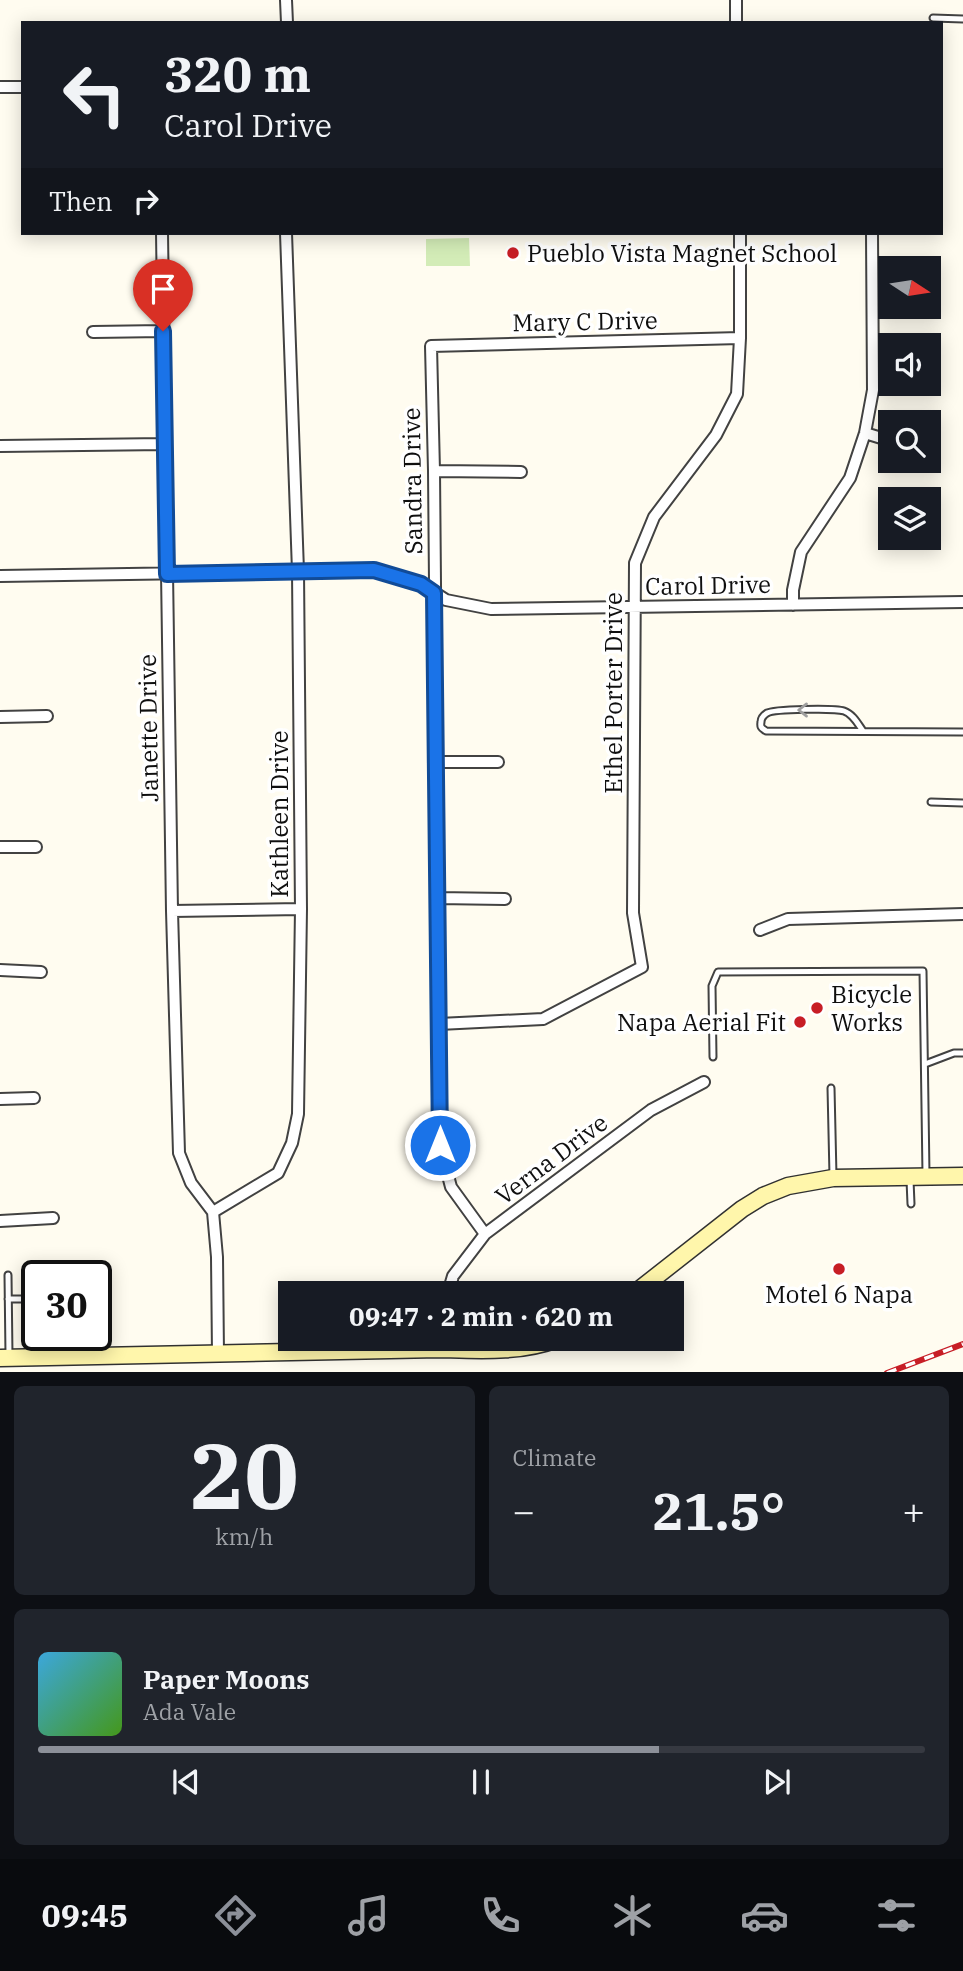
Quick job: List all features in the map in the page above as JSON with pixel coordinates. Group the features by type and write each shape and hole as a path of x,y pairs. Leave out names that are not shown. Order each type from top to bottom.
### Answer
{"street":[{"path":"286,0 287,21"},
{"path":"736,0 736,21"},
{"path":"0,88 21,87"},
{"name":"Janette Drive","path":"162,235 172,911 179,1153 191,1182 213,1212"},
{"name":"Kathleen Drive","path":"213,1212 278,1173 292,1143 298,1114 301,909 298,571 286,235"},
{"name":"Ethel Porter Drive","path":"439,1024 543,1019 642,967 634,913 635,563 654,517 716,435 737,394 740,235"},
{"path":"793,605 793,590 801,552 850,478 865,433 873,390 872,235"},
{"path":"93,332 163,331"},
{"name":"Mary C Drive","path":"431,346 740,338"},
{"name":"Sandra Drive","path":"431,346 440,1145 451,1187 485,1234"},
{"path":"865,433 878,437"},
{"path":"0,446 165,444"},
{"path":"434,471 521,472"},
{"name":"Carol Drive","path":"0,576 374,570 421,584 446,600 491,609 963,601"},
{"path":"0,717 47,716"},
{"path":"436,762 498,762"},
{"path":"0,847 36,847"},
{"path":"438,898 505,899"},
{"path":"172,911 301,909"},
{"path":"760,930 788,919 963,914"},
{"path":"0,970 41,972"},
{"name":"Verna Drive","path":"452,1281 485,1234 651,1110 704,1082"},
{"path":"0,1099 34,1098"},
{"path":"650,1281 742,1209 763,1196 788,1186 833,1178 963,1176"},
{"path":"213,1212 217,1257 218,1354"},
{"path":"0,1221 53,1218"},
{"path":"4,1358 284,1351"}],"lane":[{"path":"933,18 963,19"},
{"path":"863,731 850,715 840,710 779,710 763,716 761,724 766,731 963,732"},
{"path":"930,802 963,803"},
{"path":"713,1057 712,986 718,972 923,971 925,1064 918,1177 911,1205"},
{"path":"925,1064 954,1053 963,1053"},
{"path":"831,1088 833,1178"},
{"path":"4,1358 8,1275"},
{"path":"8,1299 21,1299"}],"green space":[{"path":"469,238 470,266 426,266 426,239"}],"railway":[{"path":"890,1372 963,1344"}],"place":[{"name":"Pueblo Vista Magnet School","path":"513,253"},
{"name":"Bicycle Works","path":"817,1008"},
{"name":"Napa Aerial Fit","path":"800,1022"},
{"name":"Motel 6 Napa","path":"839,1269"}],"route":[{"path":"163,331 167,574 374,570 421,584 434,593 440,1145"}]}
